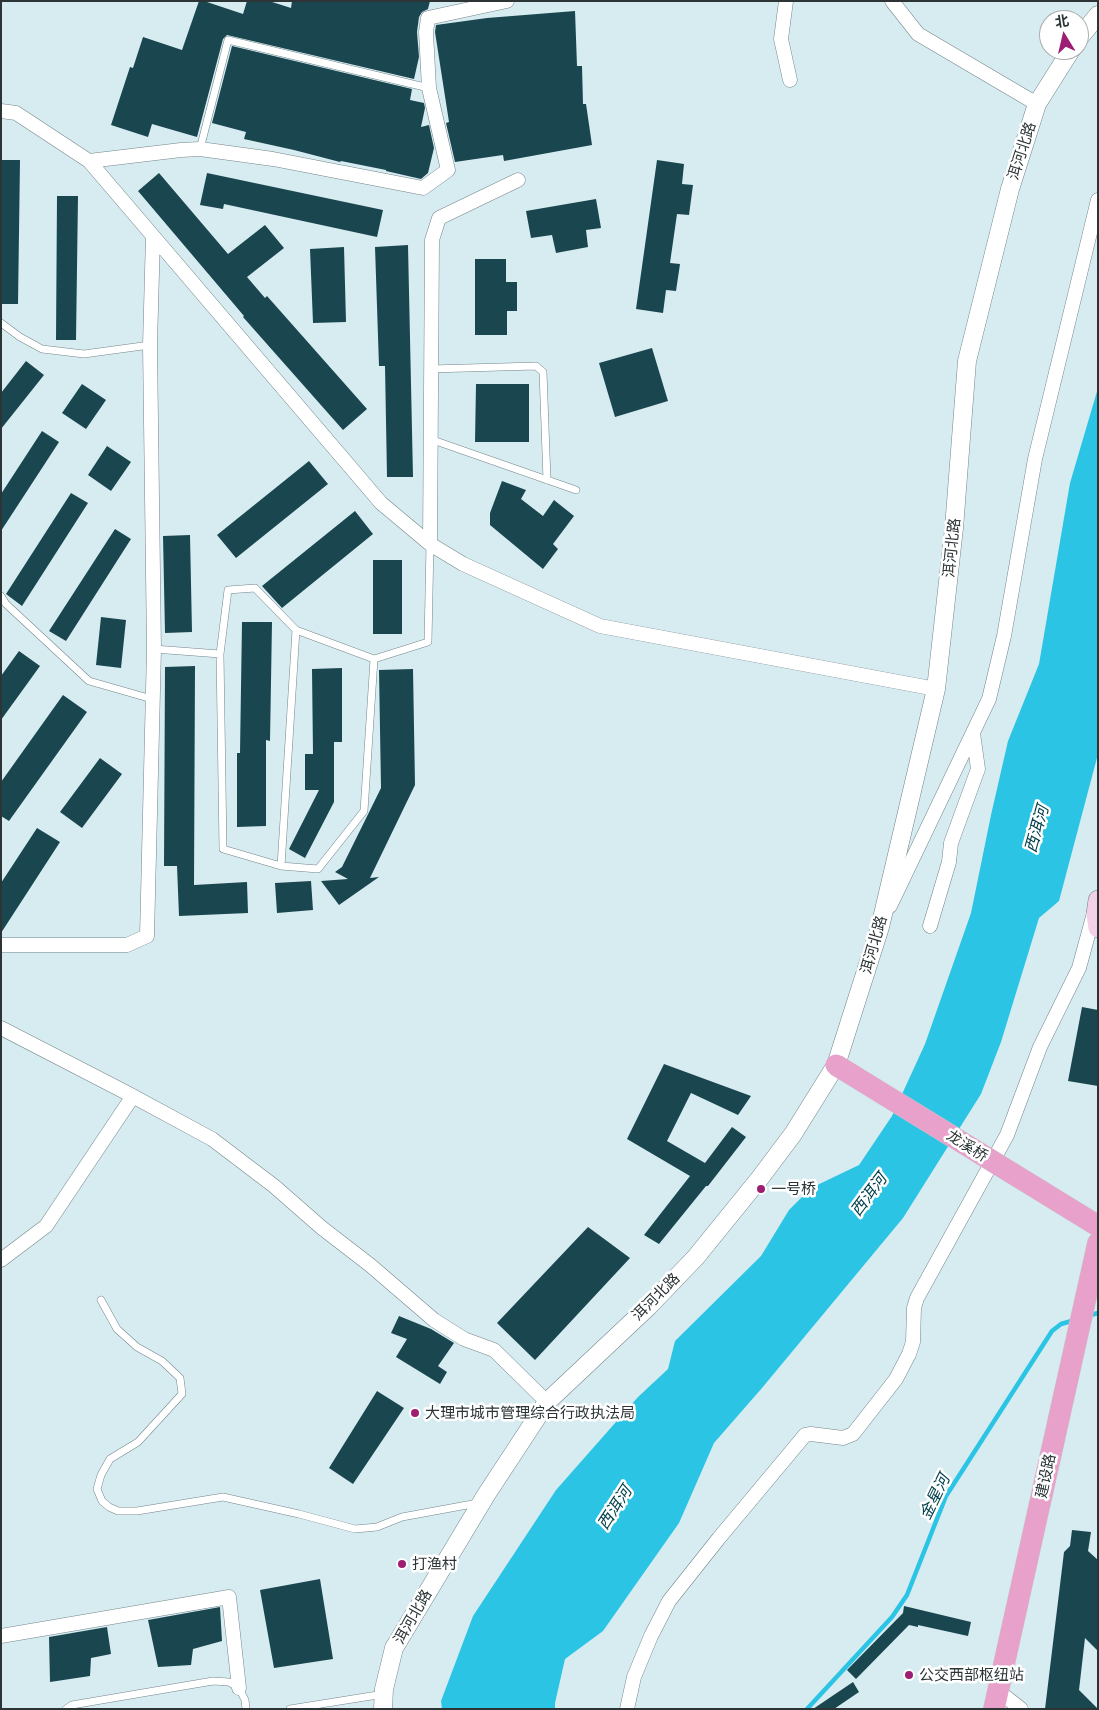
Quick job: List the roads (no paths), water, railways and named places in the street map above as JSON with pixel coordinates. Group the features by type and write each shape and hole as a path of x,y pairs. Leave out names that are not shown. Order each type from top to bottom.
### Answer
{"main road":[{"path":"1097,904 1098,928"},
{"name":"龙溪桥","path":"836,1065 1098,1226"},
{"name":"建设路","path":"1006,1703 1082,1342 1092,1309 1098,1243"}],"street":[{"path":"89,161 200,149 272,160 423,188 448,170 429,88 426,32 428,18 507,1"},
{"path":"786,1 781,39 790,80"},
{"path":"892,1 918,34 1037,104"},
{"path":"1089,26 1098,15"},
{"name":"洱河北路","path":"384,1701 394,1648 481,1503 547,1402 649,1306 696,1257 793,1134 836,1065 880,926 936,689 954,528 967,361 1010,189 1037,104 1066,60"},
{"path":"1,111 16,113 89,161 381,503 430,544 463,564 600,626 936,689"},
{"path":"430,544 432,240 439,218 518,180"},
{"path":"880,926 989,699 1004,636 1035,459 1098,200"},
{"path":"1,945 127,945 147,936 154,649 150,345 153,236"},
{"path":"930,926 949,862 951,843 978,769 973,733"},
{"path":"627,1709 634,1678 651,1636 669,1601 719,1538 806,1435 843,1438 853,1434 896,1379 913,1342 914,1308 918,1298 1007,1135 1040,1047 1079,968 1097,904"},
{"path":"1,1028 212,1139 274,1186 434,1320 464,1339 494,1350 547,1402"},
{"path":"1,1260 46,1226 133,1096"},
{"path":"1,1636 229,1596 239,1688"}],"lane":[{"path":"200,149 228,40 429,88"},
{"path":"1,323 20,337 42,348 84,354 150,345"},
{"path":"431,369 536,366 543,372 547,480"},
{"path":"430,439 576,490"},
{"path":"374,659 364,811 318,869 281,866 223,849 220,654 228,590 255,588 296,630 374,659 428,642 430,544"},
{"path":"1,596 6,604 89,681 152,699"},
{"path":"281,866 296,630"},
{"path":"154,649 220,654"},
{"path":"101,1300 117,1329 137,1347 162,1361 180,1378 182,1394 138,1442 110,1459 101,1475 97,1489 102,1501 109,1507 118,1511 137,1511 223,1496 299,1514 355,1530 377,1527 402,1517 481,1503"},
{"path":"66,1709 72,1705 213,1681 229,1682 239,1688 245,1700 246,1709"},
{"path":"290,1709 384,1701"}],"water":[{"name":"西洱河","path":"1098,388 1098,754 1059,901 1039,918 1001,1042 981,1094 903,1218 714,1443 679,1523 603,1631 565,1659 555,1709 442,1709 441,1701 473,1616 556,1490 638,1397 668,1369 675,1341 761,1256 789,1210 811,1188 859,1165 892,1116 925,1044 971,913 1008,741 1039,664 1070,483"}],"waterway":[{"name":"金星河","path":"1087,1316 1098,1313"},
{"name":"金星河","path":"807,1709 892,1617 907,1595 946,1496 1052,1331 1061,1324 1075,1320"}],"place":[{"name":"一号桥","path":"761,1189"},
{"name":"大理市城市管理综合行政执法局","path":"415,1413"},
{"name":"打渔村","path":"402,1564"},
{"name":"公交西部枢纽站","path":"909,1675"}]}
